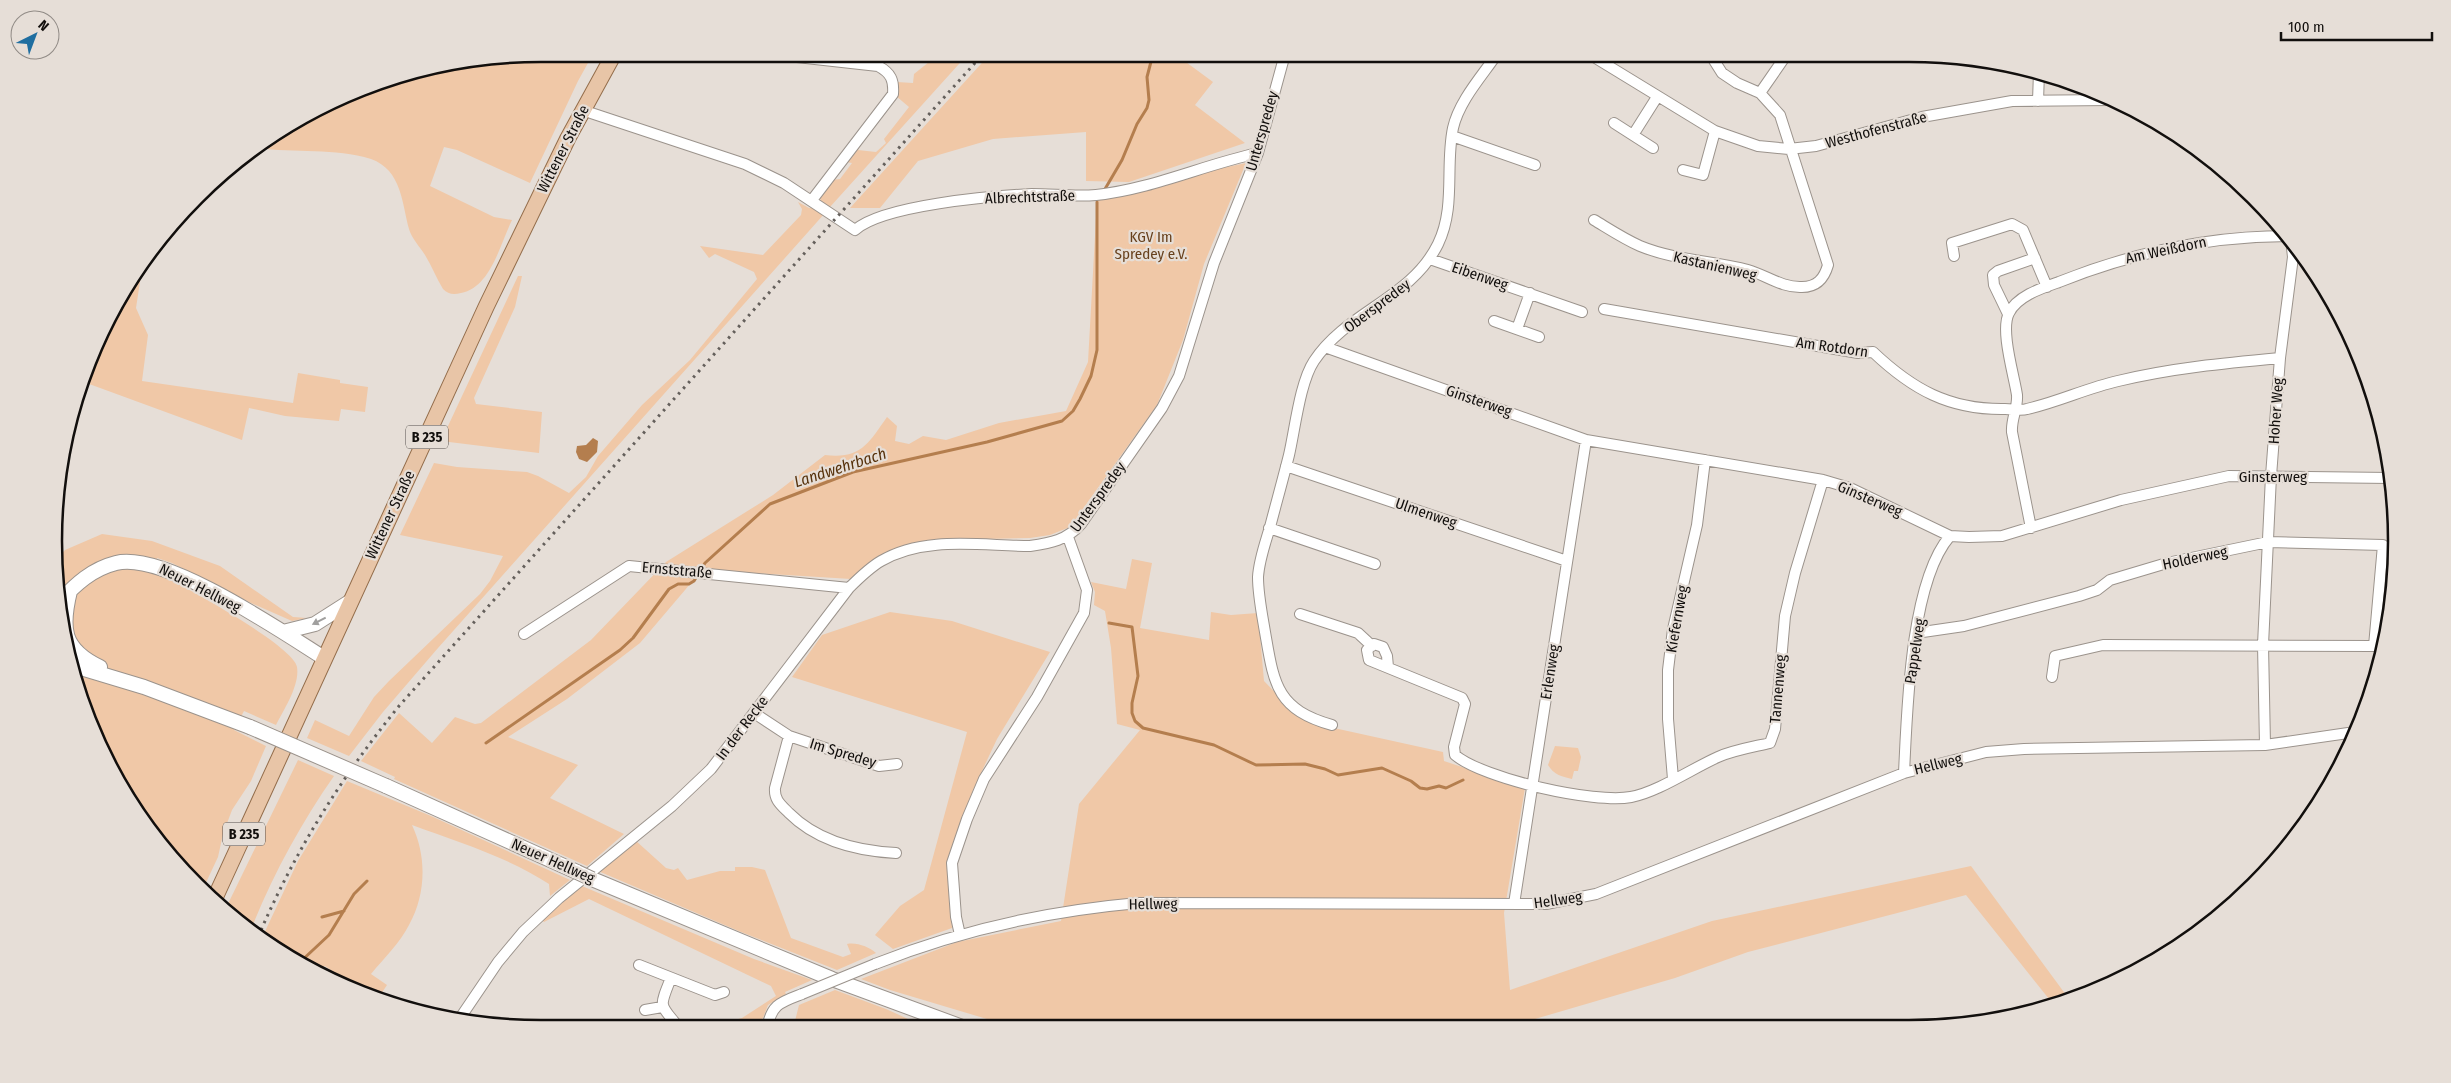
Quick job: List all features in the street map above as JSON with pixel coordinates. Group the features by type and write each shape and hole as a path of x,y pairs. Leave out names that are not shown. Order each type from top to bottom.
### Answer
{"main road":[{"name":"Wittener Straße","path":"217,893 486,307 582,110 609,62"},
{"name":"Neuer Hellweg","path":"66,594 84,576 117,562 152,564 196,583 283,632 324,658"},
{"name":"Neuer Hellweg","path":"67,606 70,590"},
{"path":"283,632 315,624 351,601"},
{"name":"Neuer Hellweg","path":"76,651 85,660 144,687 250,727 592,879 832,979 941,1020"},
{"name":"Neuer Hellweg","path":"80,669 144,687"},
{"path":"932,1017 935,1020"}],"street":[{"path":"812,200 893,94 893,79 878,66 838,62"},
{"name":"Unterspredey","path":"960,934 956,916 952,863 966,819 984,779 1037,697 1084,613 1087,590 1068,537 1093,509 1109,482 1172,391 1183,366 1214,263 1258,153 1283,62"},
{"name":"Oberspredey","path":"1332,725 1299,713 1286,701 1272,672 1261,610 1258,577 1263,549 1286,466 1307,376 1325,347 1360,316 1413,280 1430,259 1448,218 1452,136 1460,107 1491,62"},
{"name":"Westhofenstraße","path":"1602,62 1715,131 1758,146 1789,149 1816,146 1950,111 2012,100 2095,100"},
{"path":"1715,62 1722,73 1737,83 1760,93 1780,114 1789,149"},
{"path":"1760,93 1781,62"},
{"path":"2038,100 2039,81"},
{"path":"1634,135 1657,97"},
{"name":"Albrechtstraße","path":"582,110 729,157 763,172 812,200 855,230 861,225 880,217 958,202 1031,194 1096,195 1148,186 1225,160 1258,153"},
{"path":"1614,123 1653,148"},
{"path":"1683,170 1703,175 1715,131"},
{"path":"1452,136 1535,165"},
{"name":"Kastanienweg","path":"1594,220 1616,235 1641,247 1665,254 1751,271 1784,285 1803,287 1817,284 1824,278 1828,265 1789,149"},
{"path":"1954,256 1952,243 2012,224 2023,230 2047,286"},
{"name":"Am Weißdorn","path":"2008,314 2016,302 2047,286 2134,255 2204,241 2255,236 2283,241"},
{"name":"Hoher Weg","path":"2265,745 2263,645 2271,476 2280,358 2292,253"},
{"path":"2031,528 2012,432 2011,420 2017,398 2006,328 2008,314 1994,285 1993,275 1998,271 2035,258"},
{"name":"Eibenweg","path":"1430,259 1582,312"},
{"path":"1517,329 1530,293"},
{"name":"Am Rotdorn","path":"1604,309 1858,353 1873,352 1896,374 1932,396 1958,405 1993,409 2025,410 2116,381 2180,368 2280,358"},
{"path":"1494,321 1539,337"},
{"name":"Ginsterweg","path":"1325,347 1586,440 1823,480 1850,488 1950,536 1992,537 2031,528 2098,506 2229,476 2384,478"},
{"name":"Erlenweg","path":"1514,904 1534,786 1586,440"},
{"name":"Kiefernweg","path":"1673,779 1668,719 1668,670 1673,629 1697,525 1705,460"},
{"name":"Ulmenweg","path":"1286,466 1567,560"},
{"name":"Tannenweg","path":"1388,667 1462,698 1465,704 1454,747 1455,756 1473,767 1534,786 1615,798 1632,797 1721,756 1770,743 1775,729 1785,616 1823,480"},
{"path":"1270,528 1375,564"},
{"name":"Pappelweg","path":"1904,773 1907,700 1916,633 1927,582 1942,546 1950,536"},
{"name":"In der Recke","path":"463,1013 498,962 524,932 558,898 692,788 724,754 848,588 882,560 911,550 958,543 1030,546 1068,537"},
{"name":"Holderweg","path":"1916,633 1964,626 2079,596 2097,590 2110,580 2167,563 2268,542 2383,545 2374,646 2263,645"},
{"name":"Ernststraße","path":"524,634 629,566 848,588"},
{"path":"1300,614 1358,633 1372,646"},
{"path":"1374,644 1383,647 1387,656 1388,667 1370,660 1367,650 1374,644"},
{"path":"2052,677 2055,656 2103,646 2263,645"},
{"name":"Im Spredey","path":"754,713 789,736 879,766 898,764"},
{"name":"Hellweg","path":"769,1020 774,1008 802,994 875,964 960,934 1044,914 1138,903 1546,904 1596,894 1904,773 1986,752 2024,749 2265,745 2348,733"},
{"name":"Im Spredey","path":"789,736 775,788 778,802 805,828 819,837 876,852 896,853"},
{"path":"639,965 715,995 724,992"},
{"path":"671,978 661,1002 662,1007 673,1020"},
{"path":"645,1010 662,1007"}],"green space":[{"path":"542,62 589,62 530,183 457,150 444,147 430,186 494,217 512,220 487,274 480,283 461,293 451,294 443,289 410,233 395,179 381,164 371,159 343,153 267,149 330,112 358,99 418,79 479,67"},
{"path":"929,62 961,62 830,207 821,201 819,196 832,180 840,179 852,163 846,162 862,139 865,139 858,150 876,152 886,143 884,139 909,107 896,96 897,82 913,83 914,74"},
{"path":"983,62 1186,62 1213,82 1195,105 1245,143 1129,182 1086,181 1086,132 993,139 918,161 880,208 850,208"},
{"name":"KGV Im Spredey e.V.","path":"1246,163 1204,264 1183,340 1157,405 1070,527 1050,535 1030,538 937,540 911,545 851,579 702,570 640,643 567,699 508,737 578,765 550,798 624,834 587,866 394,779 395,777 361,761 399,713 432,743 455,717 475,724 481,723 591,640 666,562 773,495 825,455 847,455 862,448 869,442 887,417 897,426 895,441 909,444 923,436 946,440 999,423 1066,411 1088,362 1097,200"},
{"path":"798,202 809,208 816,207 825,213 438,648 383,712 349,756 307,738 315,720 349,736 374,697 480,594 490,581 503,556 400,535 434,463 457,467 527,472 569,493 586,477 598,456 642,405 690,360 757,279 754,272 715,254 709,258 700,246 763,255 801,215 802,209"},
{"path":"518,276 522,276 515,307 474,398 476,404 542,412 539,453 441,441"},
{"path":"140,279 136,308 148,335 142,381 293,403 298,373 340,380 340,383 368,387 365,412 341,409 339,421 285,416 249,408 242,440 89,384 112,330"},
{"path":"102,534 152,541 220,566 293,617 307,618 292,621 251,603 172,563 157,558 158,574 211,602 258,631 291,657 297,667 294,689 276,725 244,711 234,730 266,746 251,781 232,810 223,834 218,857 206,883 181,857 143,808 112,753 99,725 79,665 72,635 64,573 63,553"},
{"path":"1132,559 1152,563 1140,628 1209,640 1211,612 1231,615 1258,613 1264,681 1300,718 1334,728 1443,752 1444,761 1525,788 1504,913 1510,990 1712,921 1971,866 2065,994 2049,999 1966,895 1748,952 1675,978 1532,1020 990,1020 890,990 861,979 957,942 1061,921 1079,804 1140,730 1117,724 1111,648 1105,611 1094,605 1095,592 1091,582 1126,589"},
{"path":"890,612 952,621 1050,652 997,739 973,790 948,868 952,928 893,949 875,935 900,906 924,890 967,732 792,677 822,635"},
{"path":"1555,746 1578,748 1581,757 1578,771 1574,771 1572,779 1555,773 1548,765"},
{"path":"298,760 334,776 288,851 267,891 253,924 228,904"},
{"path":"347,781 431,816 570,880 550,896 549,884 533,874 482,851 412,825 417,837 422,863 419,901 405,932 371,974 387,985 382,993 335,973 325,966 323,967 265,932 298,861"},
{"path":"635,840 666,868 674,870 678,868 687,880 720,871 735,871 735,867 752,867 765,870 791,938 843,957 851,954 847,944 863,946 876,953 837,970 741,932 598,871"},
{"path":"582,886 754,959 812,980 785,992 786,994 768,1005 761,1020 734,1020 742,1018 776,996 771,986 589,899 544,922 542,920"},
{"path":"835,990 910,1020 795,1020 799,1005"}],"shaded area":[{"path":"593,438 598,441 597,452 587,462 579,459 576,452 577,446 586,445"}],"waterway":[{"name":"Landwehrbach","path":"1105,189 1122,160 1137,124 1147,108 1149,100 1147,77 1151,62"},
{"name":"Landwehrbach","path":"486,743 620,650 633,638 669,589 678,584 689,584 694,581 705,563 770,504 853,472 987,442 1062,421 1073,411 1080,399 1091,376 1097,350 1097,202"},
{"path":"1109,623 1132,627 1138,676 1132,703 1132,713 1135,721 1143,728 1214,745 1256,765 1305,764 1325,769 1338,775 1382,768 1411,781 1420,788 1427,789 1439,786 1446,788 1463,780"},
{"name":"Landwehrbach","path":"305,958 329,935 354,894 367,881"},
{"path":"322,917 344,911"}],"railway":[{"path":"261,930 287,875 320,817 357,761 399,706 976,62"}]}
